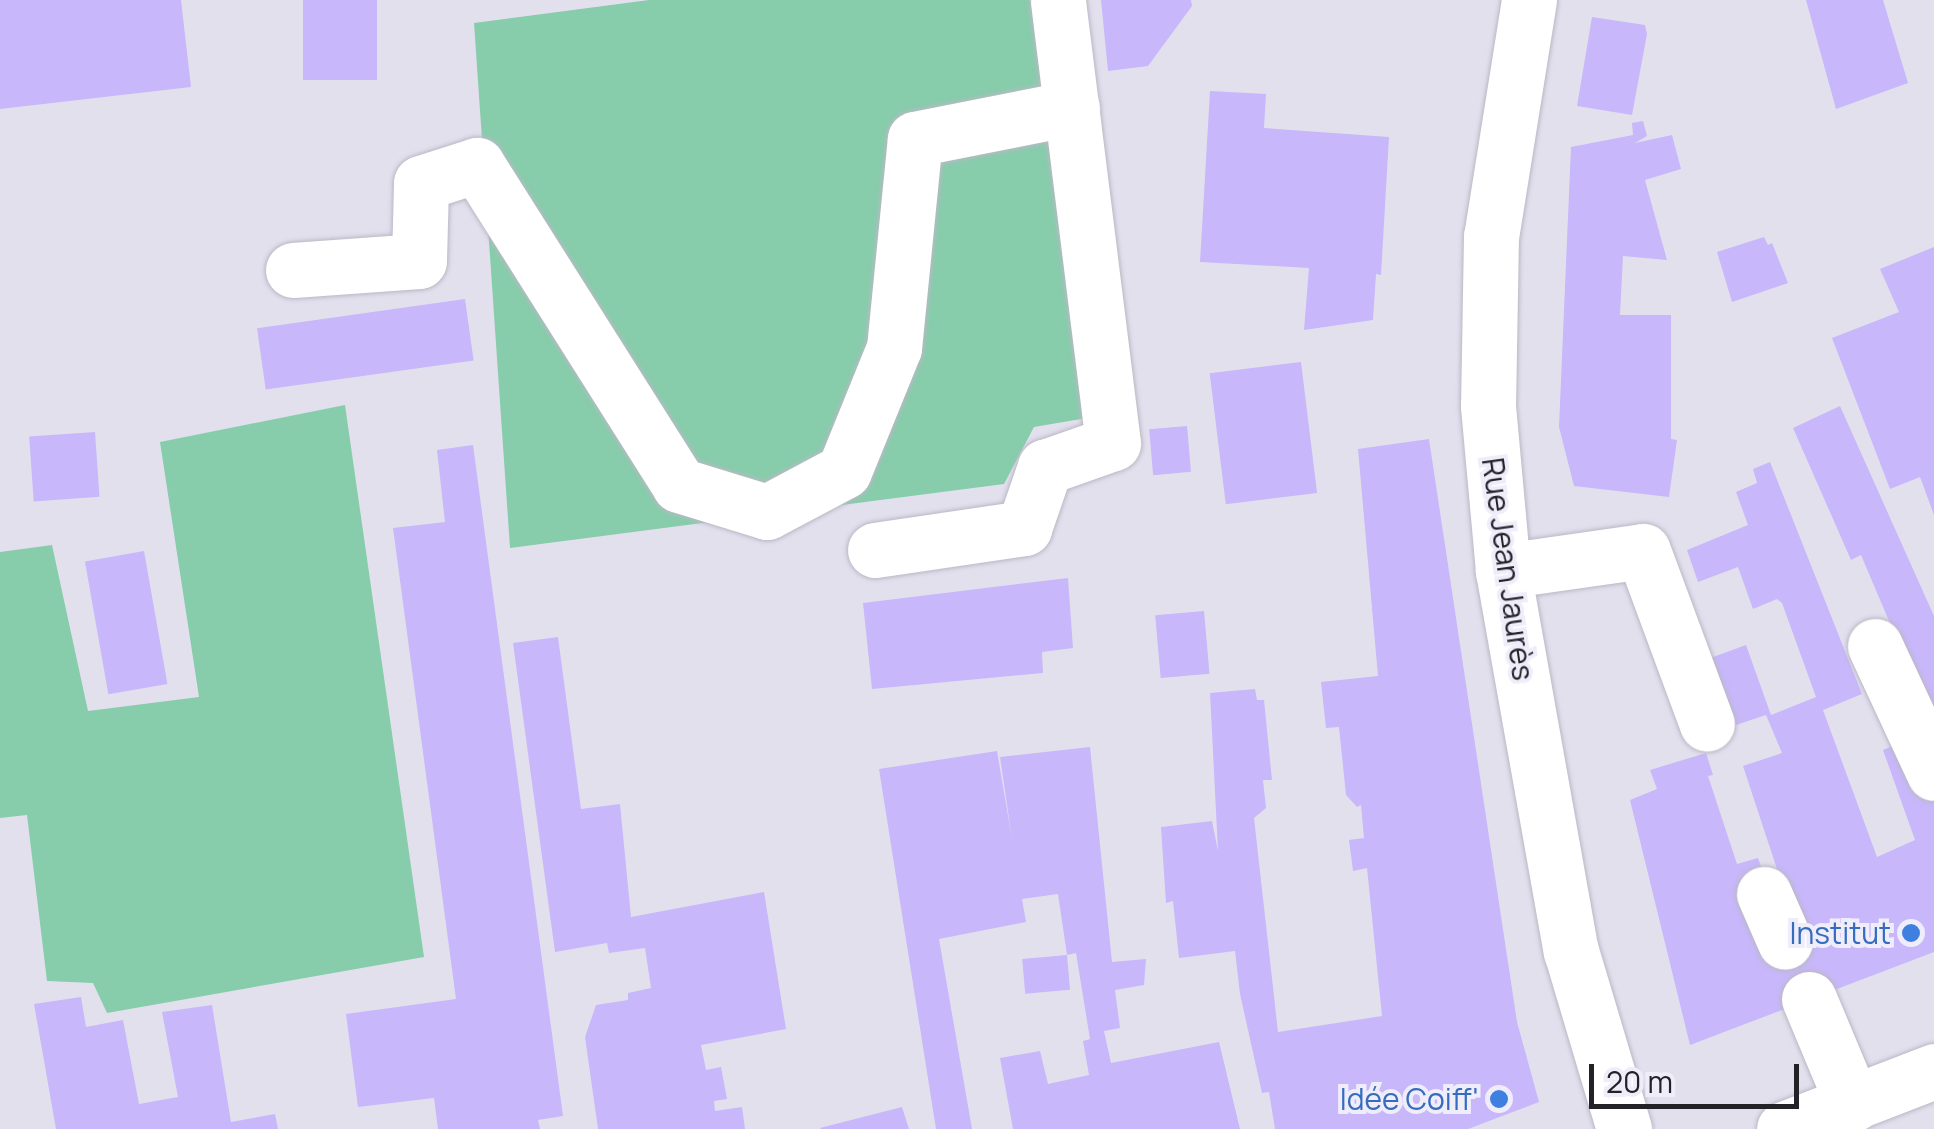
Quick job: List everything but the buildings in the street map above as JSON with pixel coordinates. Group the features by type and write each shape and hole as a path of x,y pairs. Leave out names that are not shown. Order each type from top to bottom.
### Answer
{"main road":[{"path":"874,550 1024,528 1045,466 1113,443 1058,0"},
{"name":"Rue Jean Jaurès","path":"1529,0 1491,236 1488,406 1503,570 1571,951 1624,1129"},
{"path":"293,270 419,260 421,182 477,165 679,485 766,512 844,471 887,366 894,348 915,139 1072,108"},
{"path":"1503,570 1642,551 1707,724"},
{"path":"1875,646 1934,772"},
{"path":"1809,999 1853,1104"},
{"path":"1784,1129 1934,1070"}],"green space":[{"path":"649,0 1031,0 1087,418 1034,427 1004,484 510,548 474,23"},
{"path":"345,405 424,957 107,1013 93,983 47,981 27,815 0,818 0,552 52,545 88,711 199,697 160,442"}],"place":[{"name":"Institut","path":"1911,933"},
{"name":"Idée Coiff'","path":"1499,1099"}]}
